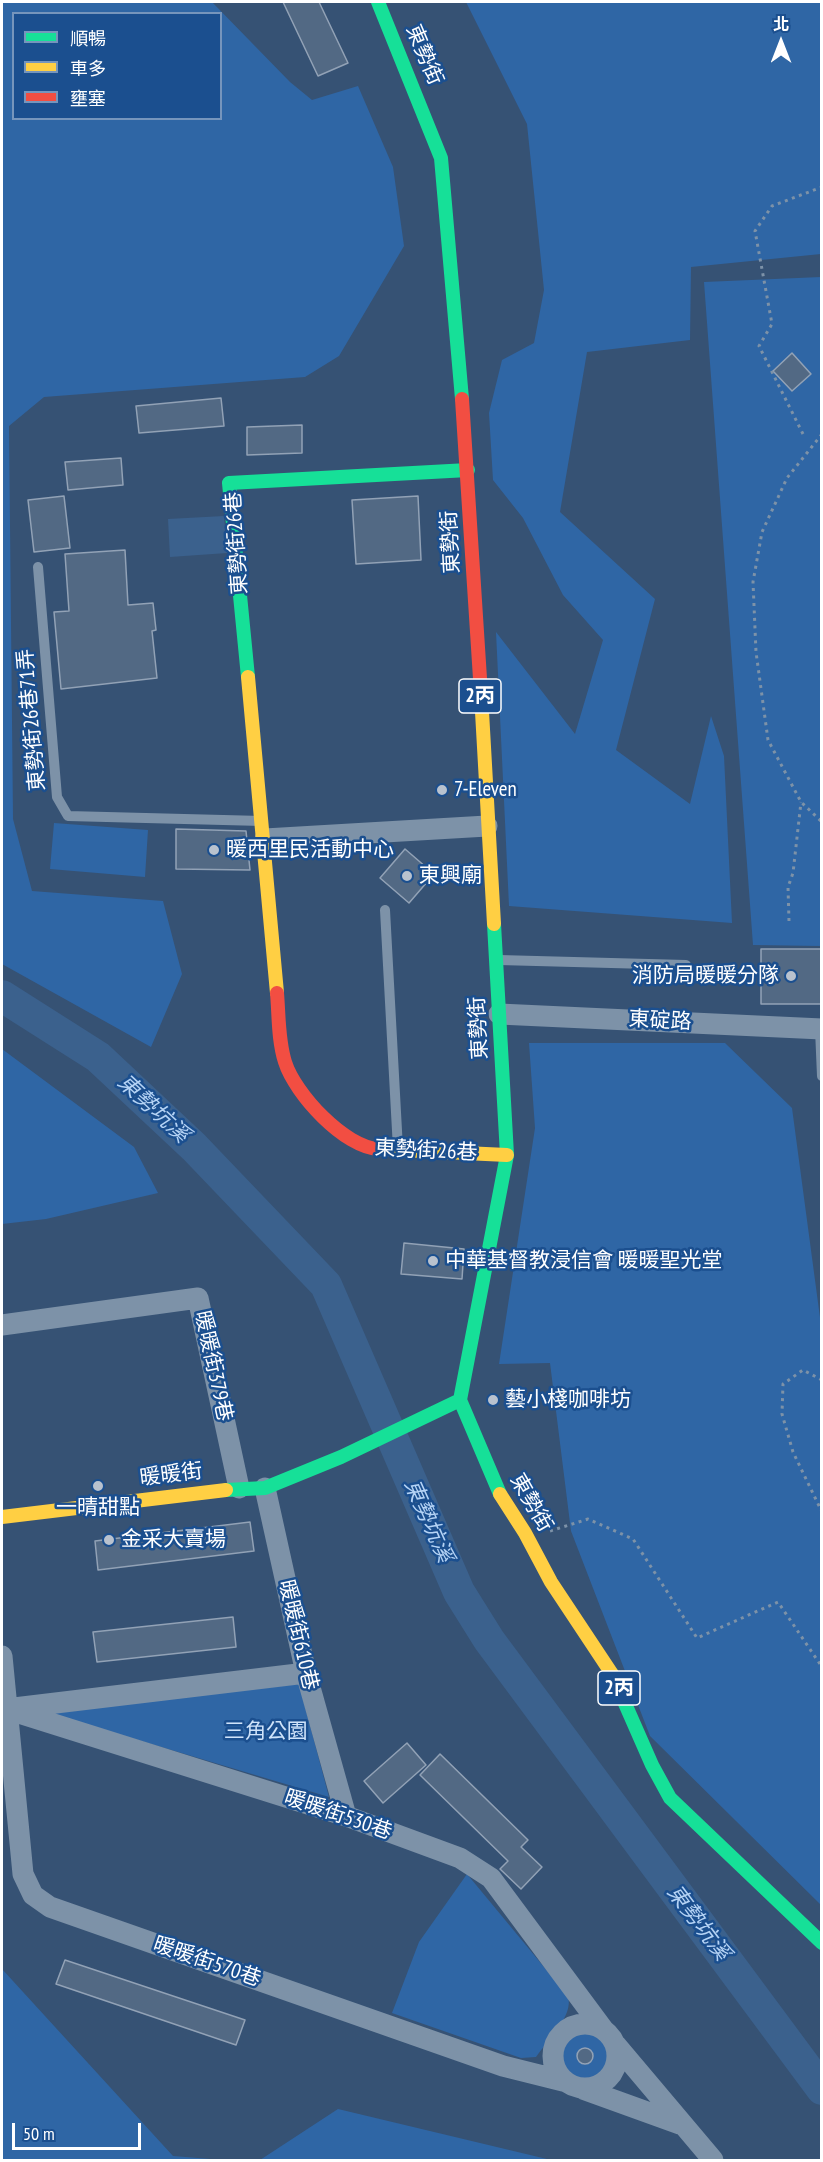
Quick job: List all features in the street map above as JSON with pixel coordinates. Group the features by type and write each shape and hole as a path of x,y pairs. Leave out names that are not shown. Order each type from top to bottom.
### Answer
{"main road":[{"name":"東勢街","path":"378,2 441,158 468,470 487,826 500,1014 507,1155 460,1400 502,1499 525,1533 551,1582 610,1669 652,1764 670,1798 822,1943"},
{"name":"東勢街26巷","path":"468,470 229,483 264,830 282,1050 286,1065 321,1114 348,1139 370,1149 507,1155"},
{"name":"暖暖街","path":"2,1517 239,1488 265,1488 341,1457 438,1408 460,1400"}],"street":[{"path":"264,830 487,826"},
{"name":"東碇路","path":"500,1014 821,1029"},
{"name":"暖暖街379巷","path":"2,1325 198,1298 239,1488"},
{"name":"暖暖街610巷","path":"265,1488 306,1673 346,1816"},
{"name":"暖暖街570巷","path":"2,1656 4,1709 22,1874 33,1895 50,1907 502,2066 563,2081"},
{"path":"4,1709 306,1673"},
{"name":"暖暖街530巷","path":"4,1709 346,1816 460,1858 491,1878 609,2037 680,2125"},
{"path":"583,2089 604,2083 612,2075 616,2066 609,2037 582,2024 563,2032 553,2051 553,2062 563,2081 583,2089 680,2125 713,2160"}],"lane":[{"name":"東勢街26巷71弄","path":"38,567 57,797 68,816 264,830"},
{"path":"385,910 398,1149"},
{"path":"496,960 686,965"},
{"path":"821,1029 822,1076"}],"path":[{"path":"802,434 759,346 772,324 755,231 772,206 822,187"},
{"path":"822,434 787,478 762,532 753,582 756,652 768,740 801,802 822,822"},
{"path":"789,921 788,887 793,873 801,802"},
{"path":"822,1380 803,1370 783,1384 782,1414 793,1452 822,1512"},
{"path":"525,1533 555,1530 588,1519 633,1539 697,1638 778,1602 822,1667"}],"green space":[{"path":"2,2 212,2 222,12 12,12 12,120 222,120 222,12 290,82 312,100 358,86 393,167 404,246 339,356 305,377 44,397 9,426 13,819 32,891 163,901 182,974 151,1047 2,964"},
{"path":"466,2 821,2 821,254 691,267 690,340 587,352 560,512 655,599 616,750 690,804 711,716 724,756 732,923 509,906 496,632 575,734 603,640 563,595 523,518 493,480 489,413 502,360 534,343 544,290 527,124"},
{"path":"821,277 821,946 753,945 704,282"},
{"path":"54,823 148,830 145,877 50,869"},
{"path":"529,1043 725,1043 792,1108 821,1325 821,1905 650,1736 571,1531 550,1363 499,1364 535,1128"},
{"path":"2,1049 134,1147 158,1193 46,1219 2,1224"},
{"name":"三角公園","path":"299,1684 329,1797 44,1712"},
{"path":"467,1874 568,1996 569,2004 563,2020 536,2057 521,2058 392,2013 419,1942"},
{"path":"2,1969 173,2156 223,2160 2,2160"},
{"path":"585,2032 602,2039 609,2056 602,2073 585,2080 568,2073 561,2056 568,2039"},
{"path":"338,2109 551,2160 260,2160"}],"shaded area":[{"path":"224,516 227,553 170,557 168,519"}],"building":[{"path":"283,2 319,2 348,63 318,76"},
{"path":"792,353 811,374 792,391 773,371"},
{"path":"221,398 224,426 139,433 136,406"},
{"path":"302,425 302,453 247,455 247,427"},
{"path":"121,458 123,485 68,490 65,462"},
{"path":"64,496 70,548 34,552 28,500"},
{"path":"418,496 421,560 356,564 352,500"},
{"path":"125,550 128,605 153,603 156,630 152,631 157,678 61,689 54,612 69,611 65,554"},
{"name":"暖西里民活動中心","path":"176,829 246,831 250,870 176,869"},
{"name":"東興廟","path":"405,849 434,874 409,903 380,878"},
{"name":"消防局暖暖分隊","path":"761,949 822,949 822,1004 761,1004"},
{"name":"中華基督教浸信會 暖暖聖光堂","path":"404,1243 464,1249 462,1279 401,1274"},
{"path":"250,1522 254,1551 98,1570 95,1541"},
{"path":"233,1617 236,1647 97,1662 93,1632"},
{"path":"407,1743 426,1765 383,1803 364,1781"},
{"path":"440,1754 528,1840 521,1847 542,1867 521,1889 500,1869 508,1861 420,1775"},
{"path":"65,1960 245,2020 236,2045 56,1984"},
{"path":"585,2048 591,2050 593,2056 591,2062 585,2064 579,2062 577,2056 579,2050"}],"waterway":[{"name":"東勢坑溪","path":"2,996 98,1057 194,1147 326,1285 459,1592 489,1640 822,2089"}],"traffic: fast":[{"path":"378,2 441,158 462,399"},
{"path":"248,677 229,483 468,470"},
{"path":"494,924 507,1155 460,1400 500,1494"},
{"path":"226,1490 265,1488 341,1457 460,1400"},
{"path":"612,1674 652,1765 670,1798 822,1943"}],"traffic: slow":[{"path":"248,677 277,993"},
{"path":"481,694 494,924"},
{"path":"379,1149 507,1155"},
{"path":"2,1517 226,1490"},
{"path":"500,1494 525,1533 551,1582 612,1674"}],"traffic: jam":[{"path":"462,399 481,694"},
{"path":"277,993 283,1054 299,1089 323,1117 337,1129 351,1139 379,1149"}],"place":[{"name":"7-Eleven","path":"442,790"},
{"name":"暖西里民活動中心","path":"214,850"},
{"name":"東興廟","path":"407,876"},
{"name":"消防局暖暖分隊","path":"791,976"},
{"name":"中華基督教浸信會 暖暖聖光堂","path":"433,1261"},
{"name":"藝小棧咖啡坊","path":"493,1400"},
{"name":"一晴甜點","path":"98,1486"},
{"name":"金采大賣場","path":"109,1540"}]}
